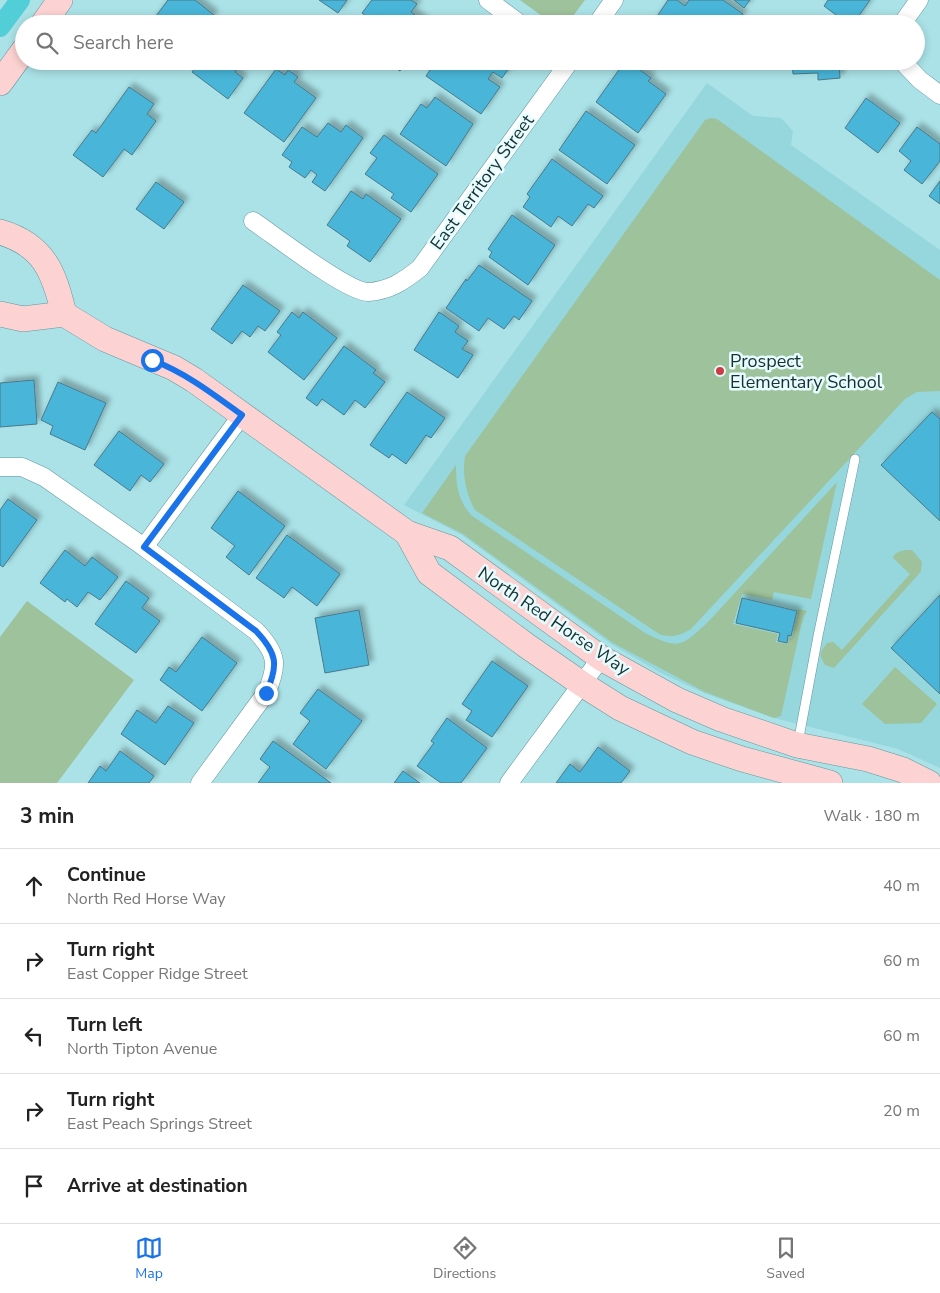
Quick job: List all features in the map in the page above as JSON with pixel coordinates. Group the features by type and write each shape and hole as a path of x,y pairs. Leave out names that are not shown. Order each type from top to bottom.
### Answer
{"street":[{"path":"49,15 60,0"},
{"path":"488,0 508,15"},
{"path":"603,15 614,0"},
{"path":"908,15 919,0"},
{"path":"0,83 15,62"},
{"name":"East Territory Street","path":"253,220 344,284 366,292 384,290 403,281 420,268 563,70"},
{"path":"911,70 940,96"},
{"path":"0,232 21,239 37,251 48,265 58,289 64,314 23,319 0,314"},
{"name":"North Red Horse Way","path":"64,314 106,339 194,380 407,533 450,548 601,658 677,700 722,719 797,745 868,759 903,770 929,783"},
{"path":"144,547 242,415"},
{"path":"0,467 22,467 44,476 144,547 256,631 269,644 275,660 274,676 266,693 200,783"},
{"name":"North Red Horse Way","path":"407,533 429,572 527,646 620,708 692,742 792,778 830,783"},
{"path":"509,783 601,658"},
{"path":"792,778 797,745"}],"lane":[{"path":"797,745 856,459"}],"shaded area":[{"name":"Prospect Elementary School","path":"707,83 753,116 781,118 793,131 791,145 940,250 940,768 898,749 774,718 704,693 661,673 611,644 462,535 404,505"}],"green space":[{"path":"520,0 585,0 574,15 541,15"},
{"name":"Prospect Elementary School","path":"717,119 940,280 940,391 917,392 905,399 691,629 679,635 668,636 659,634 475,510 469,497 464,463 465,456 705,120"},
{"path":"456,465 459,492 463,504 471,515 645,633 673,644 692,637 708,622 837,482 811,599 774,592 772,600 742,594 733,624 778,634 776,642 787,644 789,638 792,638 798,609 807,611 801,626 781,716 774,718 705,692 613,643 463,534 422,513"},
{"path":"912,550 922,562 921,571 834,668 825,665 821,654 827,643 833,642 842,650 910,574 893,558 896,553"},
{"path":"27,601 134,680 57,783 0,783 0,637"},
{"path":"895,667 937,704 921,723 885,724 862,704"}],"building":[{"path":"168,0 195,0 214,15 157,15"},
{"path":"319,0 347,0 338,13"},
{"path":"372,0 411,0 417,4 411,12 415,15 365,15 362,13"},
{"path":"668,0 677,0 685,6 689,0 723,0 743,14 742,15 658,15"},
{"path":"734,0 750,0 744,8"},
{"path":"828,0 870,0 859,15 836,15 824,6"},
{"path":"193,70 236,70 235,72 243,78 228,99 192,72"},
{"path":"275,70 285,75 288,70 298,77 294,82 316,98 284,142 244,113"},
{"path":"430,70 508,70 502,78 493,72 488,79 500,87 481,114 426,76"},
{"path":"619,70 640,70 651,78 648,81 666,94 638,133 596,102"},
{"path":"793,70 840,70 840,78 818,80 818,73 793,74"},
{"path":"129,87 154,104 147,114 156,121 132,155 124,149 103,177 73,155 92,130 96,133"},
{"path":"435,97 473,124 446,166 400,134 421,104 427,108"},
{"path":"866,98 900,123 878,153 845,128"},
{"path":"586,111 635,145 607,184 559,150"},
{"path":"328,123 341,132 346,125 363,138 325,191 312,182 317,175 311,170 305,178 289,167 292,162 282,155 302,127 317,137"},
{"path":"917,127 940,144 940,161 922,184 904,170 911,161 899,151"},
{"path":"384,135 438,174 411,212 391,198 394,194 365,174 377,158 370,153"},
{"path":"552,159 603,196 594,208 588,204 572,226 558,216 551,227 523,207 530,197 527,194"},
{"path":"940,181 940,204 929,196"},
{"path":"156,182 184,202 164,229 136,209"},
{"path":"351,191 363,199 366,194 401,219 370,262 347,246 350,241 327,225"},
{"path":"512,215 555,245 528,285 489,257 492,252 488,249"},
{"path":"479,265 532,301 519,320 514,316 504,329 488,318 479,331 446,308 466,279 467,281"},
{"path":"243,285 280,311 265,331 258,326 250,337 242,331 232,344 211,329"},
{"path":"292,312 299,318 303,312 337,338 304,380 268,352 281,335 277,332"},
{"path":"439,312 459,326 455,332 468,341 462,349 473,355 458,378 414,350"},
{"path":"344,346 376,370 373,373 385,382 365,408 355,400 344,415 322,399 317,406 306,398"},
{"path":"34,380 37,424 0,427 0,383"},
{"path":"58,382 106,403 85,450 50,434 53,426 41,420"},
{"path":"407,392 445,418 431,438 426,435 406,464 392,454 389,458 370,445"},
{"path":"932,412 940,419 940,521 881,465"},
{"path":"119,431 164,464 150,482 141,475 130,491 94,465"},
{"path":"238,491 285,526 249,575 226,557 235,546 211,528"},
{"path":"8,499 37,520 3,567 0,565 0,510"},
{"path":"287,535 340,574 317,606 292,587 284,598 256,578"},
{"path":"65,550 85,566 92,557 118,577 100,600 88,592 77,607 67,599 65,602 40,583"},
{"path":"126,581 149,598 142,608 160,621 136,653 95,624"},
{"path":"940,595 940,694 891,648"},
{"path":"742,598 797,611 791,636 788,635 787,643 778,641 780,633 736,623"},
{"path":"359,610 369,665 325,673 315,618"},
{"path":"202,637 237,663 202,711 160,680 169,667 176,672"},
{"path":"492,661 528,686 492,737 466,720 472,711 462,704"},
{"path":"318,689 362,721 326,769 293,744 310,721 300,713"},
{"path":"168,706 194,723 165,765 121,734 137,710 156,723"},
{"path":"447,718 487,748 461,783 441,783 417,766 434,743 431,741"},
{"path":"273,741 331,783 258,783 270,767 260,759"},
{"path":"598,747 630,771 621,783 556,783 570,764 580,772"},
{"path":"120,751 154,776 149,783 88,783 100,766 106,771"},
{"path":"403,771 420,783 394,783"}],"waterway":[{"path":"0,27 20,0"}],"place":[{"name":"Prospect Elementary School","path":"720,371"}],"route":[{"path":"152,360 174,368 194,380 242,415 144,547 256,631 269,644 275,660 274,676 266,693"}]}
